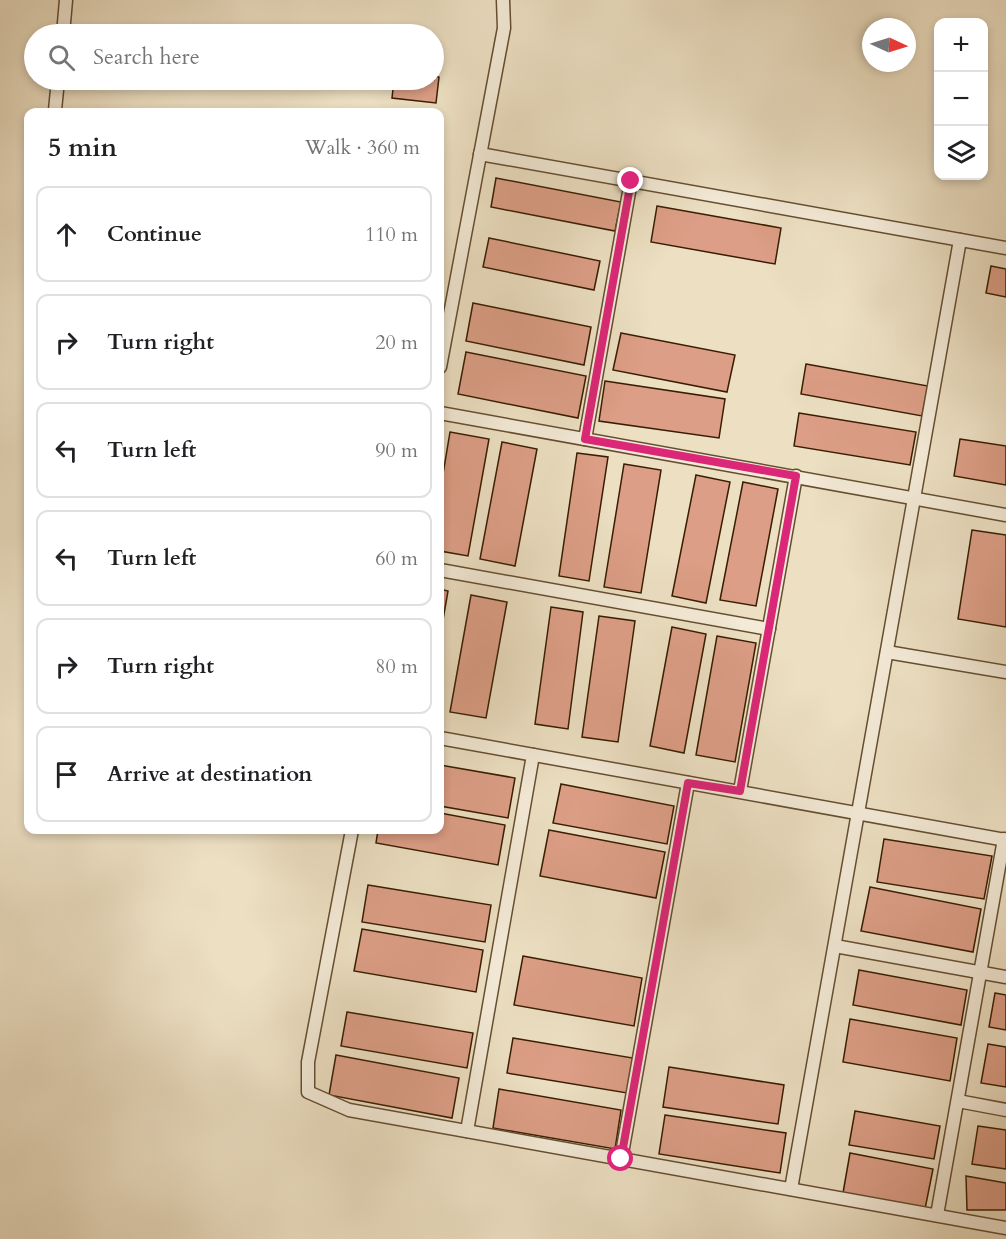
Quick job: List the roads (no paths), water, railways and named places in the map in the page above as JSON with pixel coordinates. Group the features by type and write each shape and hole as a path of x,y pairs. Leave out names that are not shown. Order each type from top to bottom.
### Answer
{"lane":[{"path":"64,24 66,0"},
{"path":"444,346 504,28 503,0"},
{"path":"55,108 57,90"},
{"path":"480,154 1006,248"},
{"path":"585,439 631,181"},
{"path":"791,1190 960,240"},
{"path":"444,414 1006,514"},
{"path":"740,791 796,476"},
{"path":"444,571 769,629"},
{"path":"887,652 1006,672"},
{"path":"444,739 1005,839 937,1215"},
{"path":"466,1131 533,755"},
{"path":"621,1159 688,783"},
{"path":"351,834 308,1062 308,1092 349,1110 1006,1228"},
{"path":"835,946 1006,977"},
{"path":"957,1101 1006,1110"}]}
